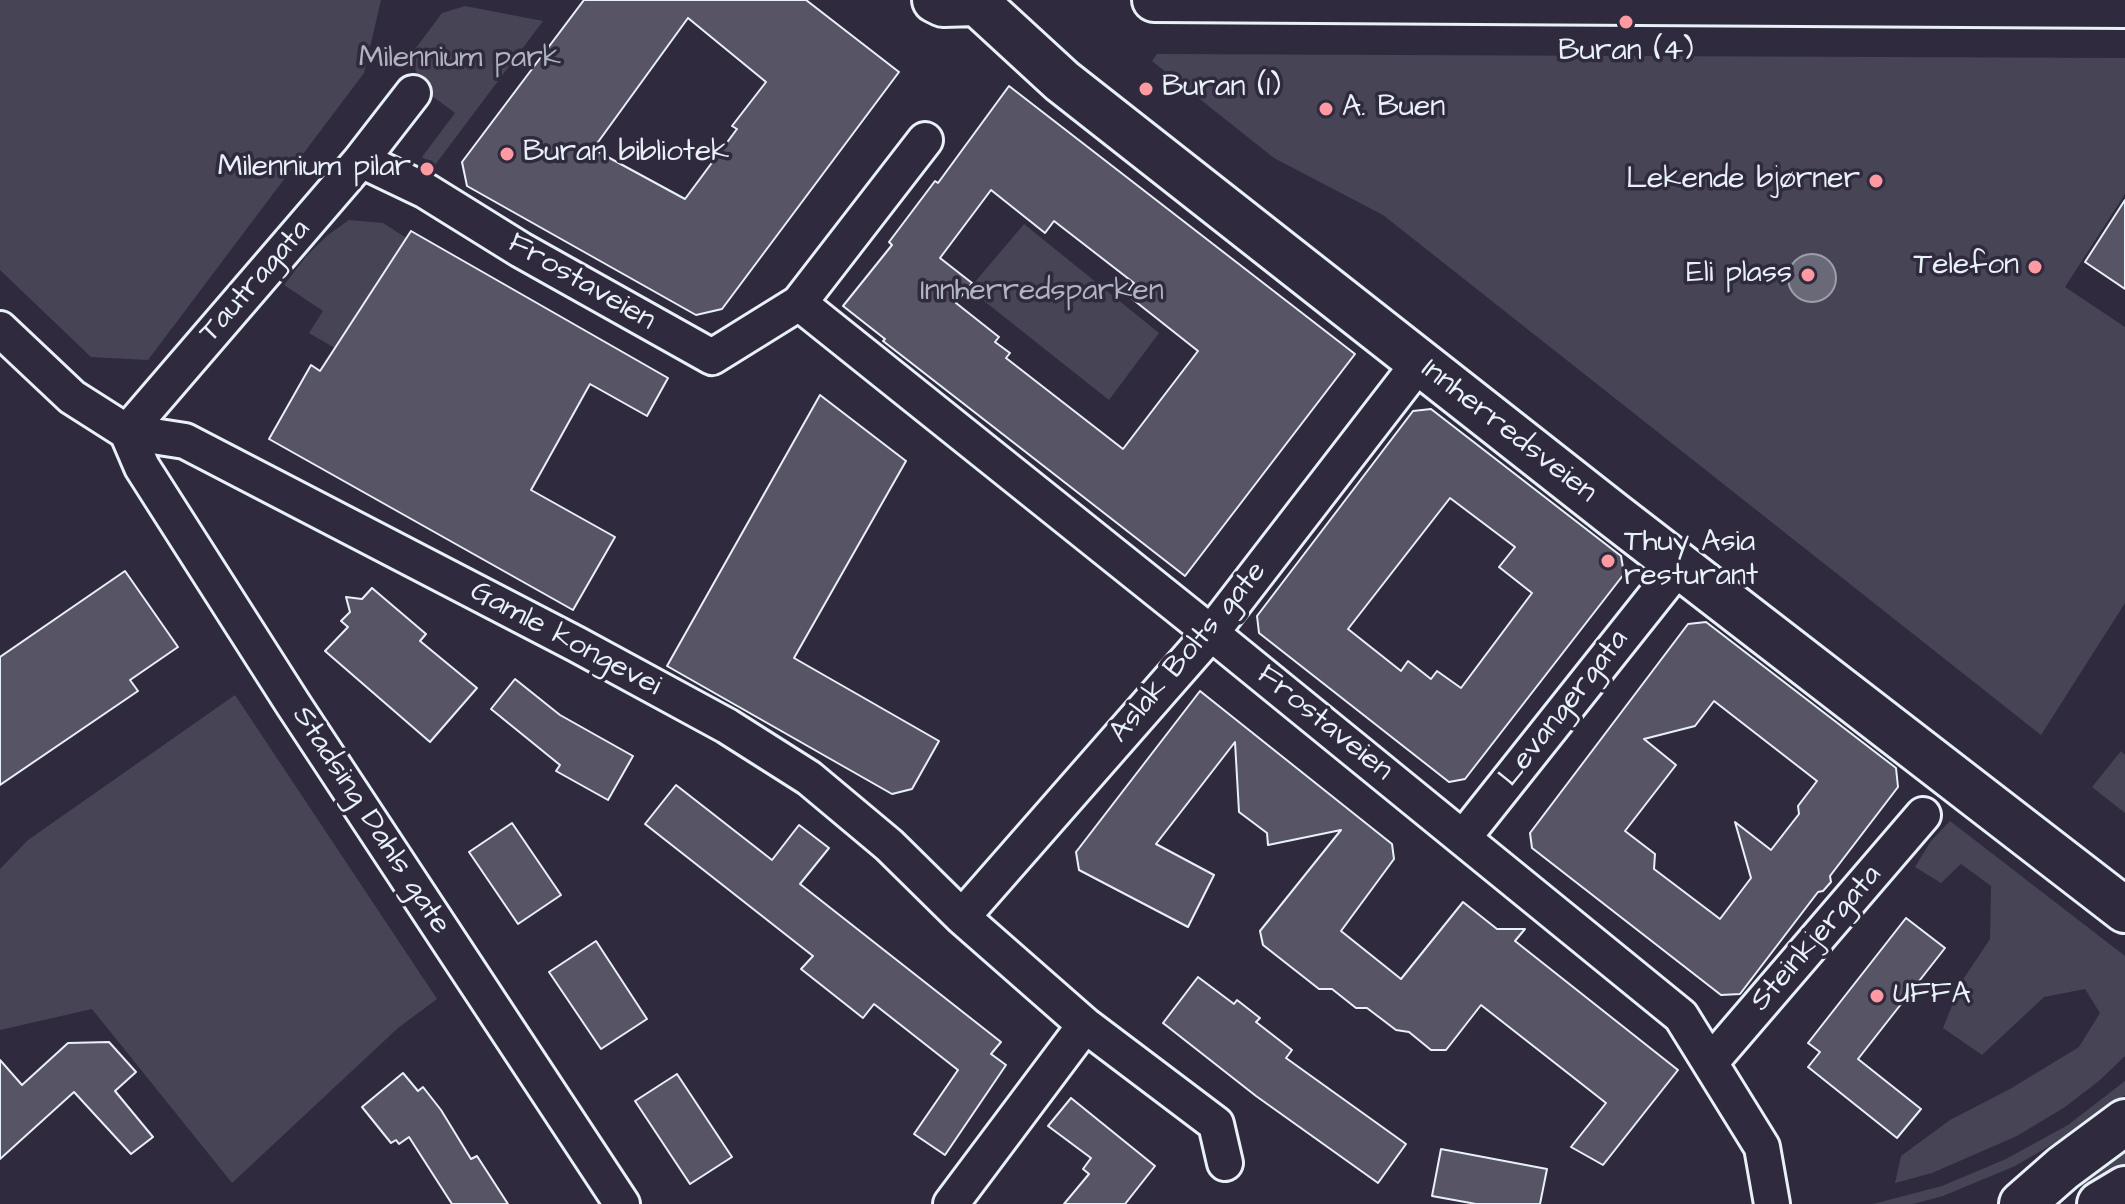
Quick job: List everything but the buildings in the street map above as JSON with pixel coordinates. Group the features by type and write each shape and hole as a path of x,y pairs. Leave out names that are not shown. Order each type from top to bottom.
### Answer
{"main road":[{"name":"Innherredsveien","path":"974,1 1062,81 1590,496 2125,910"},
{"path":"2022,1204 2063,1168 2125,1122"},
{"path":"2100,1204 2125,1189"}],"street":[{"path":"1154,0 2055,3 2125,6"},
{"name":"Tautragata","path":"127,432 361,160 413,93"},
{"name":"Frostaveien","path":"361,160 426,191 521,250 712,357 799,303 925,140"},
{"name":"Frostaveien","path":"799,303 1681,1016 1762,1147 1772,1204"},
{"name":"Gamle kongevei","path":"0,329 72,397 127,432 185,441 727,726 809,778 889,845 962,917 1085,1025 1216,1124 1225,1163"},
{"name":"Aslak Bolts gate","path":"962,917 1211,633 1406,380"},
{"name":"Stadsing Dahls gate","path":"127,432 142,467 293,704 622,1204"},
{"name":"Levangergata","path":"1463,838 1668,580"},
{"name":"Steinkjergata","path":"1710,1063 1923,815"},
{"path":"951,1204 1085,1025"}],"green space":[{"path":"0,0 381,0 364,73 148,360 91,357 0,270"},
{"name":"Milennium park","path":"465,6 543,21 435,165 422,157 455,113 423,89 410,56 442,13"},
{"path":"1157,54 2125,58 2125,194 2065,287 2125,327 2125,603 2041,735 1383,215 1274,158 1152,61"},
{"path":"349,220 383,223 408,239 342,352 309,333 323,311 284,285 307,255"},
{"name":"Innherredsparken","path":"1024,224 1159,333 1109,400 969,289"},
{"path":"235,695 437,999 398,1028 232,1183 92,1009 0,1030 0,869 28,840"},
{"path":"2121,751 2125,755 2125,813 2092,787"},
{"path":"1950,821 2125,956 2125,1056 2065,1107 2017,1136 1932,1173 1895,1183 1901,1156 1950,1120 2010,1089 2079,1047 2100,1013 2085,989 2044,997 1982,1055 1943,1028 1962,981 1990,939 1991,886 1961,864 1941,883 1915,867 1931,841"},
{"path":"2125,1081 2125,1095 2084,1126 2015,1166 1943,1196 1913,1204 1873,1204 1942,1186 2006,1159 2068,1125"},
{"path":"2125,1146 2125,1165 2062,1196"}],"water":[{"path":"1812,254 1829,261 1836,278 1829,295 1812,302 1795,295 1788,278 1795,261"}],"place":[{"name":"Buran (4)","path":"1626,22"},
{"name":"Buran (1)","path":"1146,89"},
{"name":"A. Buen","path":"1326,109"},
{"name":"Buran bibliotek","path":"507,154"},
{"name":"Milennium pilar","path":"427,169"},
{"name":"Lekende bjørner","path":"1876,181"},
{"name":"Telefon","path":"2035,267"},
{"name":"Eli plass","path":"1808,275"},
{"name":"Thuy Asia resturant","path":"1608,561"},
{"name":"UFFA","path":"1877,996"}]}
